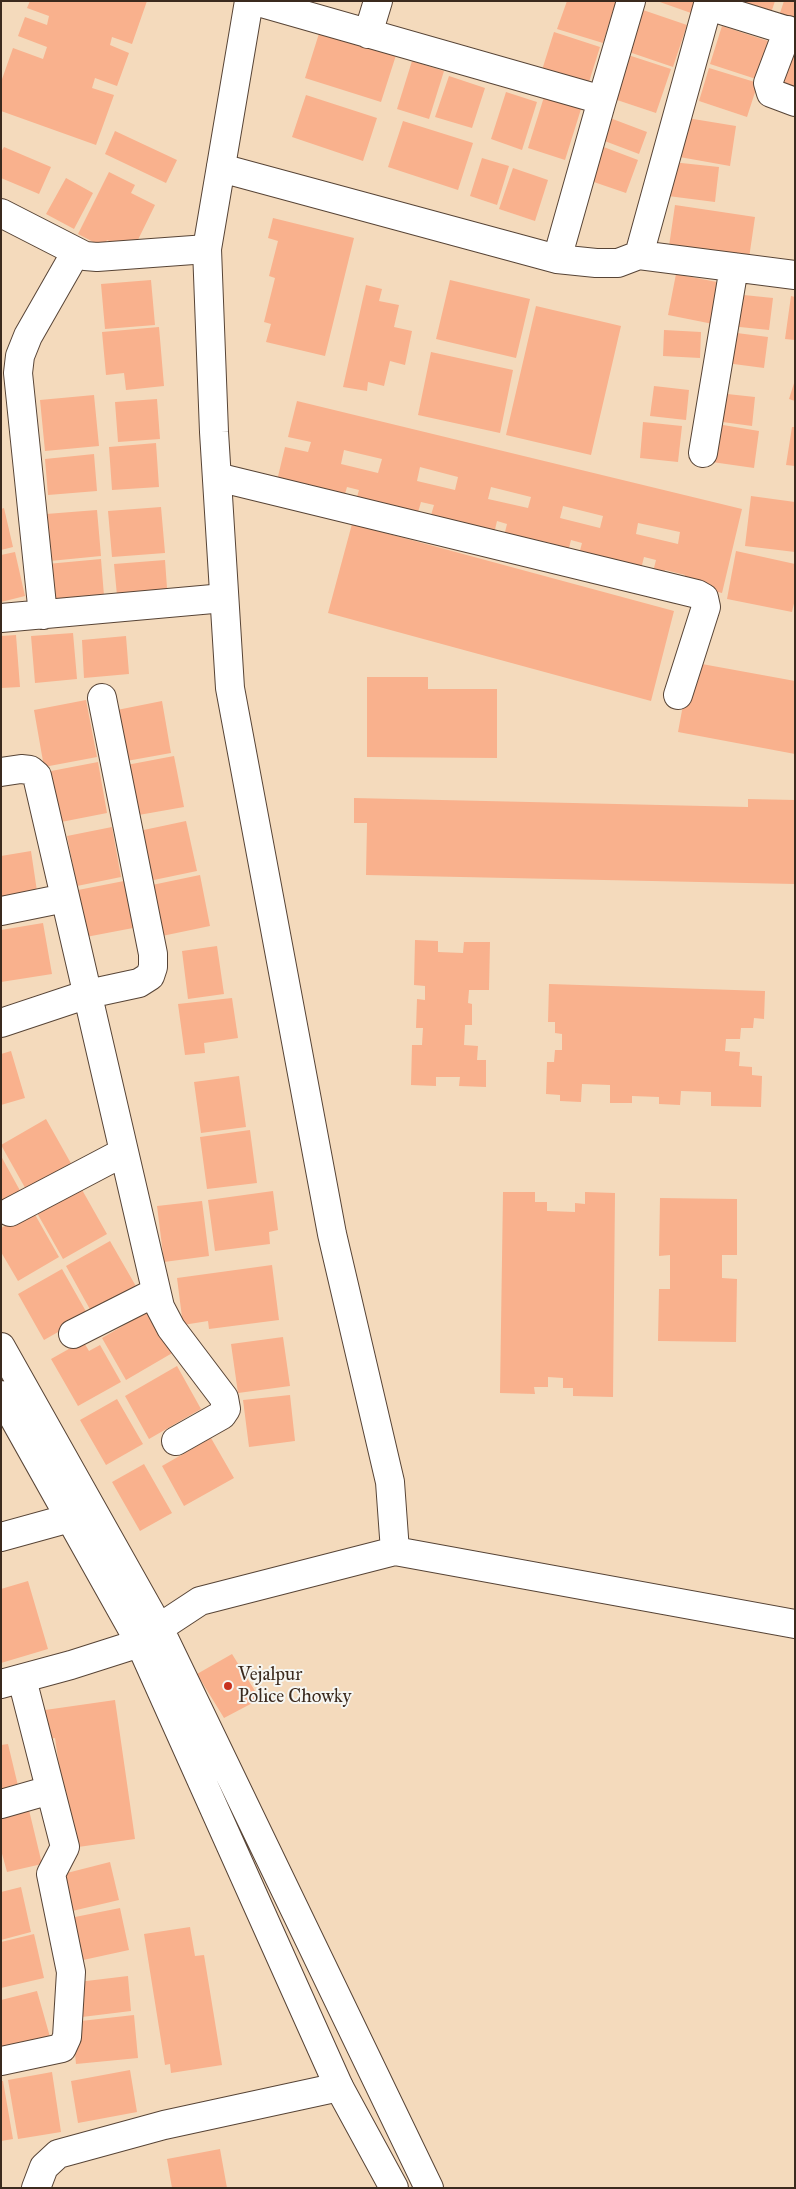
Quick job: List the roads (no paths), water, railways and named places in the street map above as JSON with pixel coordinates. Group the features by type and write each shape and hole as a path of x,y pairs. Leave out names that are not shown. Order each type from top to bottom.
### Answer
{"street":[{"path":"249,1 207,249 217,477 230,688 332,1234 390,1482 395,1551"},
{"path":"255,1 602,100"},
{"path":"368,34 378,1"},
{"path":"557,259 631,1"},
{"path":"638,256 709,4 791,32 768,83 771,93 795,102"},
{"path":"221,168 557,259 618,263 638,256 795,275"},
{"path":"1,213 76,252 97,257 207,249"},
{"path":"42,615 18,373 20,356 28,336 76,252"},
{"path":"703,453 734,267"},
{"path":"217,477 697,594 704,598 706,607 678,695"},
{"path":"1,618 224,598"},
{"path":"1,1023 88,994 139,983 150,976 153,967 102,698"},
{"path":"1,772 21,769 30,770 37,776 160,1307 171,1328 224,1398 226,1409 222,1415 176,1441"},
{"path":"1,911 65,898"},
{"path":"10,1212 124,1152"},
{"path":"73,1334 156,1292"},
{"path":"1,1347 429,2188"},
{"path":"1,1395 70,1518 149,1635 340,2087 394,2188"},
{"path":"1,1537 70,1518"},
{"path":"1,2060 62,2048 67,2037 71,1972 51,1874 65,1848 50,1790 12,1681 149,1635 200,1601 395,1551 795,1624"},
{"path":"1,1804 50,1790"},
{"path":"36,2188 44,2166 58,2154 164,2125 340,2087"}],"place":[{"name":"Vejalpur Police Chowky","path":"228,1686"}]}
